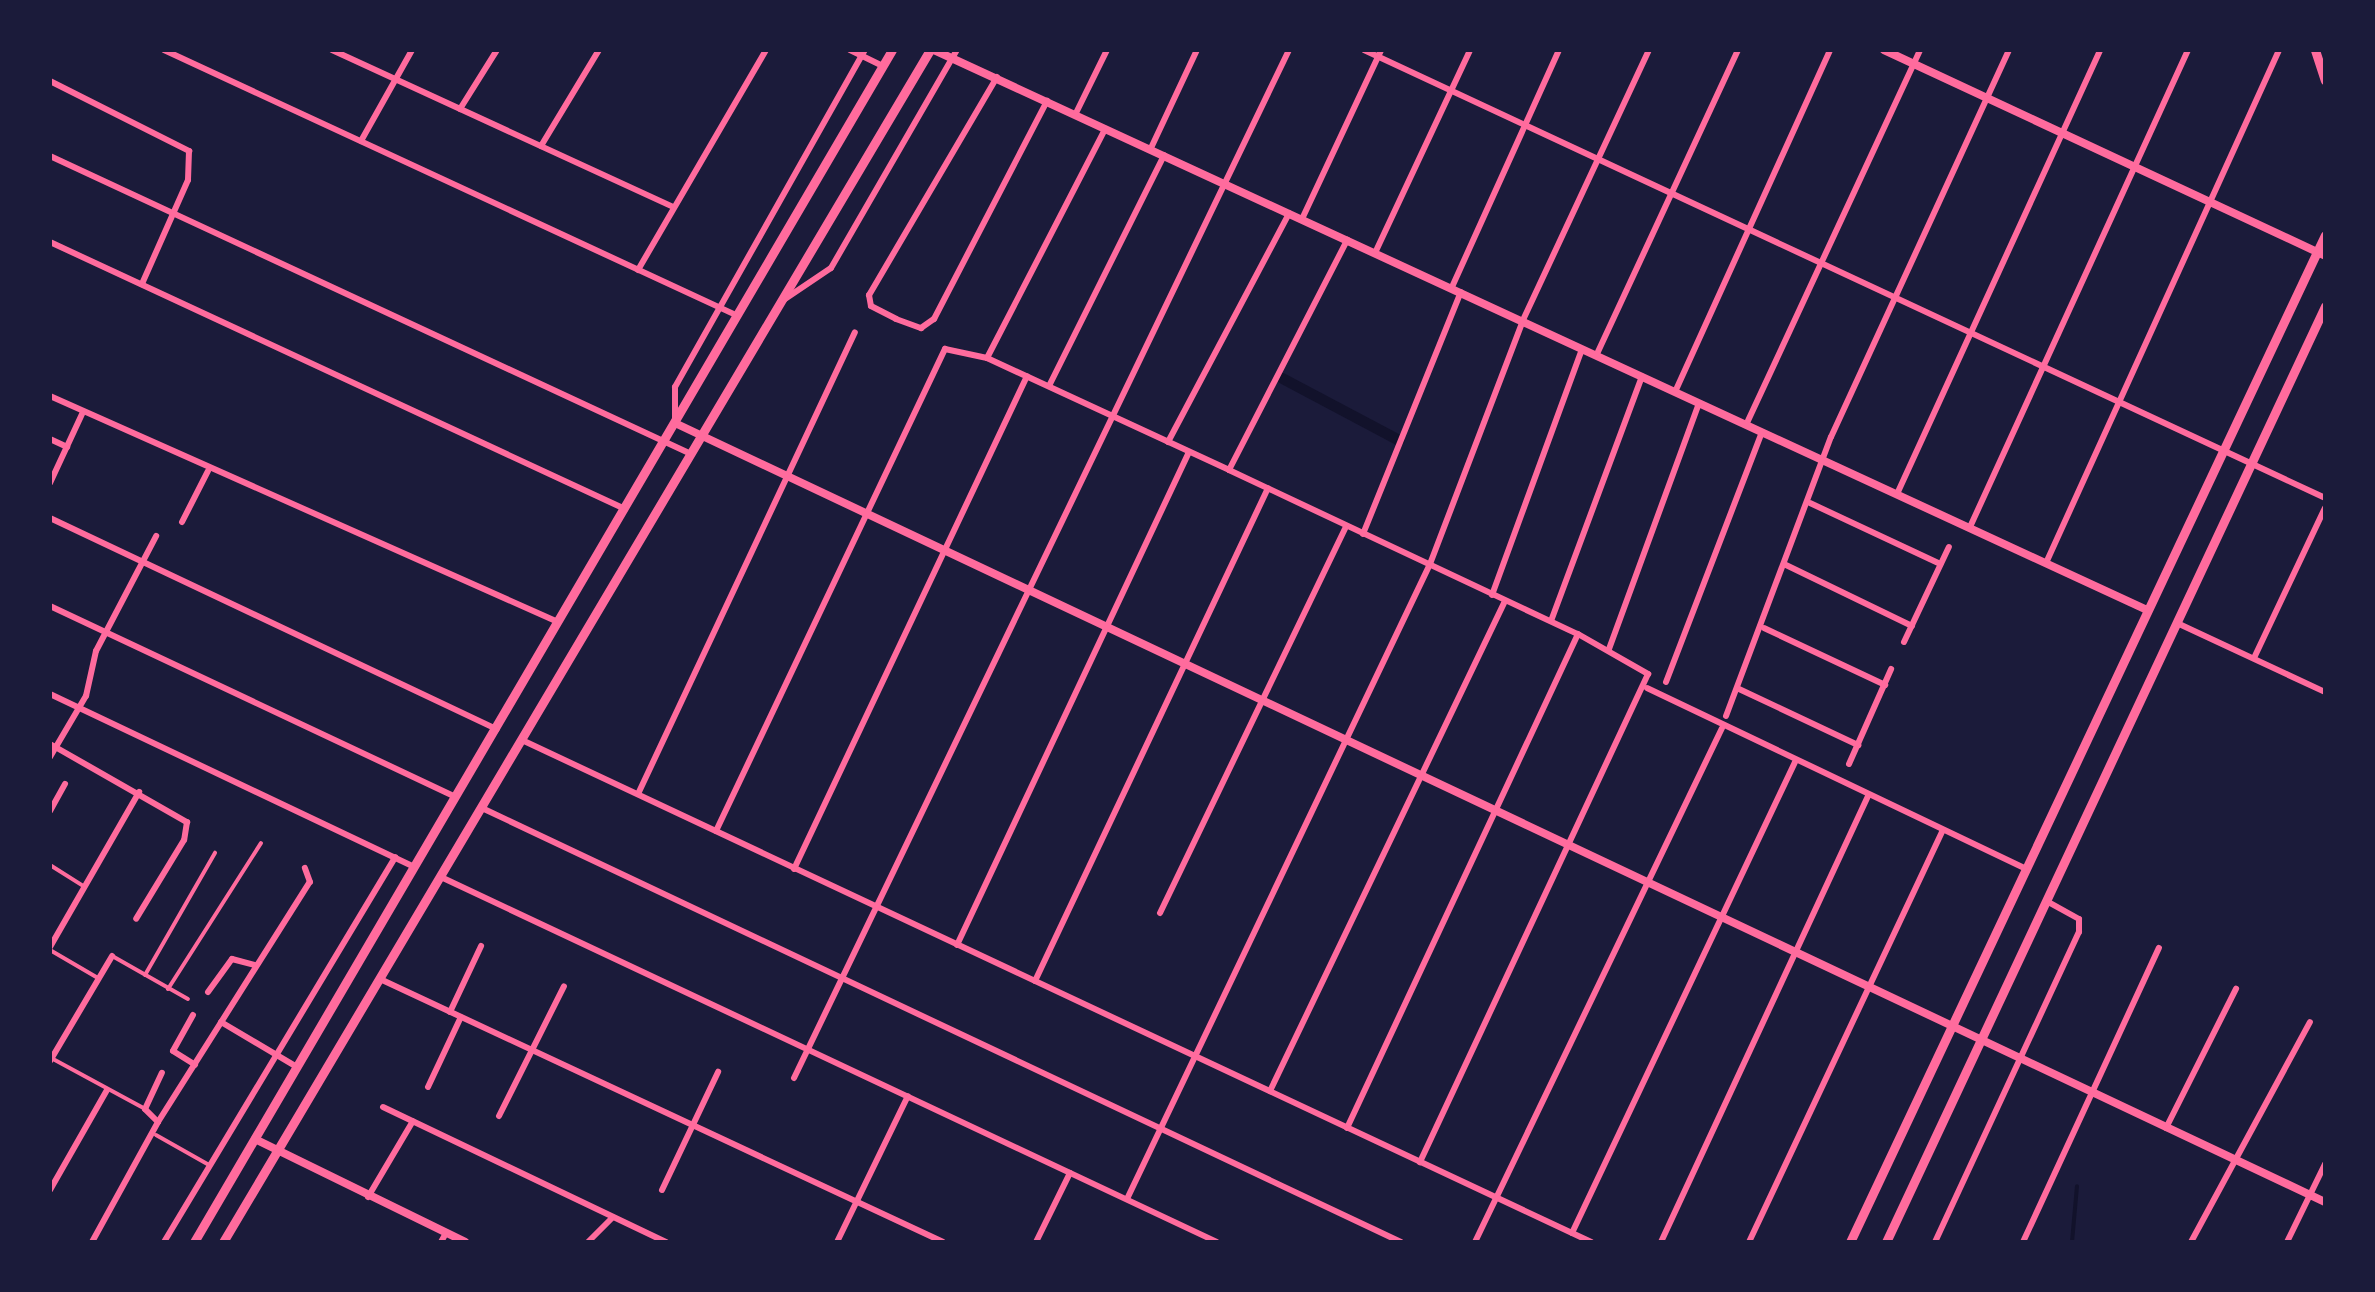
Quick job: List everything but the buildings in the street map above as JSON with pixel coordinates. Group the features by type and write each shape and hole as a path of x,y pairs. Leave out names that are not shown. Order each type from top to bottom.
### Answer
{"main road":[{"path":"194,1242 677,424 736,315 892,50"},
{"path":"223,1242 932,50"},
{"path":"2315,50 2325,80"},
{"path":"1850,1242 2145,609 2321,254 2325,234"},
{"path":"1886,1242 2325,306"}],"street":[{"path":"164,50 736,315"},
{"path":"332,50 674,207"},
{"path":"361,142 412,50"},
{"path":"460,109 497,50"},
{"path":"542,146 599,50"},
{"path":"638,270 766,50"},
{"path":"850,50 864,53 883,66"},
{"path":"932,50 954,54 996,77 2145,609"},
{"path":"1076,113 1106,50"},
{"path":"1151,148 1198,50"},
{"path":"794,1078 880,908 1108,415 1228,183 1289,50"},
{"path":"1364,50 1379,53 1452,91 2325,498"},
{"path":"1376,253 1470,50"},
{"path":"1452,287 1559,50"},
{"path":"1127,1200 1430,564 1524,320 1649,50"},
{"path":"1596,356 1668,192 1738,50"},
{"path":"1675,392 1830,50"},
{"path":"1884,50 2321,254"},
{"path":"1746,424 1920,50"},
{"path":"1726,716 1810,503 1822,459 2009,50"},
{"path":"1897,494 2100,50"},
{"path":"1970,527 2040,365 2188,50"},
{"path":"2046,564 2279,50"},
{"path":"864,53 672,394 677,424 2325,1202"},
{"path":"1302,219 1379,53"},
{"path":"781,302 831,268 954,54"},
{"path":"996,77 878,279 872,306 926,326 1048,100"},
{"path":"50,82 129,125 183,144 192,162 142,284"},
{"path":"987,358 1106,128"},
{"path":"1049,386 1164,155"},
{"path":"50,156 691,454"},
{"path":"1168,442 1290,213"},
{"path":"1229,470 1347,240"},
{"path":"50,242 626,510"},
{"path":"1363,534 1461,292"},
{"path":"638,794 855,332"},
{"path":"716,831 942,354 958,347 1430,564 1609,649 1648,674 1647,688 1420,1162"},
{"path":"1492,595 1582,349"},
{"path":"794,869 1027,376"},
{"path":"1551,621 1642,376"},
{"path":"50,396 208,471 559,623"},
{"path":"1609,649 1699,403"},
{"path":"50,484 83,412"},
{"path":"1666,682 1762,432"},
{"path":"50,439 67,447"},
{"path":"957,945 1189,452"},
{"path":"182,522 208,471"},
{"path":"1035,982 1268,488"},
{"path":"1810,503 1940,564"},
{"path":"2254,658 2325,508"},
{"path":"50,518 497,729"},
{"path":"1160,913 1346,526"},
{"path":"50,757 53,745 79,708 106,632 156,536"},
{"path":"1904,642 1949,546"},
{"path":"1786,564 1912,626"},
{"path":"1270,1092 1506,601"},
{"path":"50,606 457,797"},
{"path":"2174,622 2324,688"},
{"path":"1763,628 1885,685"},
{"path":"1346,1128 1578,634"},
{"path":"1849,764 1891,669"},
{"path":"1647,688 1722,728 2024,868"},
{"path":"1738,689 1858,746"},
{"path":"50,694 416,867"},
{"path":"1475,1242 1722,728"},
{"path":"524,741 1591,1242"},
{"path":"53,745 138,792 188,826 136,919"},
{"path":"1572,1233 1795,762"},
{"path":"50,811 65,784"},
{"path":"99,979 50,948 138,792"},
{"path":"1660,1242 1868,796"},
{"path":"484,809 1401,1242"},
{"path":"1749,1242 1942,830"},
{"path":"168,989 262,843"},
{"path":"145,975 216,853"},
{"path":"164,1242 395,857"},
{"path":"50,865 85,886"},
{"path":"92,1242 156,1135 158,1122 310,882 306,868"},
{"path":"442,878 1217,1242"},
{"path":"1935,1242 2081,924 2047,901"},
{"path":"450,1012 481,946"},
{"path":"2023,1242 2159,948"},
{"path":"158,1122 145,1109 51,1060 112,956 188,999"},
{"path":"208,992 232,959 255,965"},
{"path":"380,979 943,1242"},
{"path":"500,1116 564,986"},
{"path":"2166,1128 2236,988"},
{"path":"193,1016 174,1051 195,1065"},
{"path":"428,1086 461,1017"},
{"path":"222,1022 297,1067"},
{"path":"2191,1242 2310,1022"},
{"path":"662,1190 718,1072"},
{"path":"145,1109 162,1073"},
{"path":"50,1190 107,1090"},
{"path":"836,1242 908,1096"},
{"path":"383,1107 666,1242"},
{"path":"368,1197 413,1121"},
{"path":"156,1135 211,1166"},
{"path":"254,1139 443,1238 464,1242"},
{"path":"2287,1242 2325,1164"},
{"path":"1036,1242 1070,1173"},
{"path":"588,1242 613,1216"}],"waterway":[{"path":"1282,378 1399,440"},
{"path":"2072,1242 2077,1186"}]}
